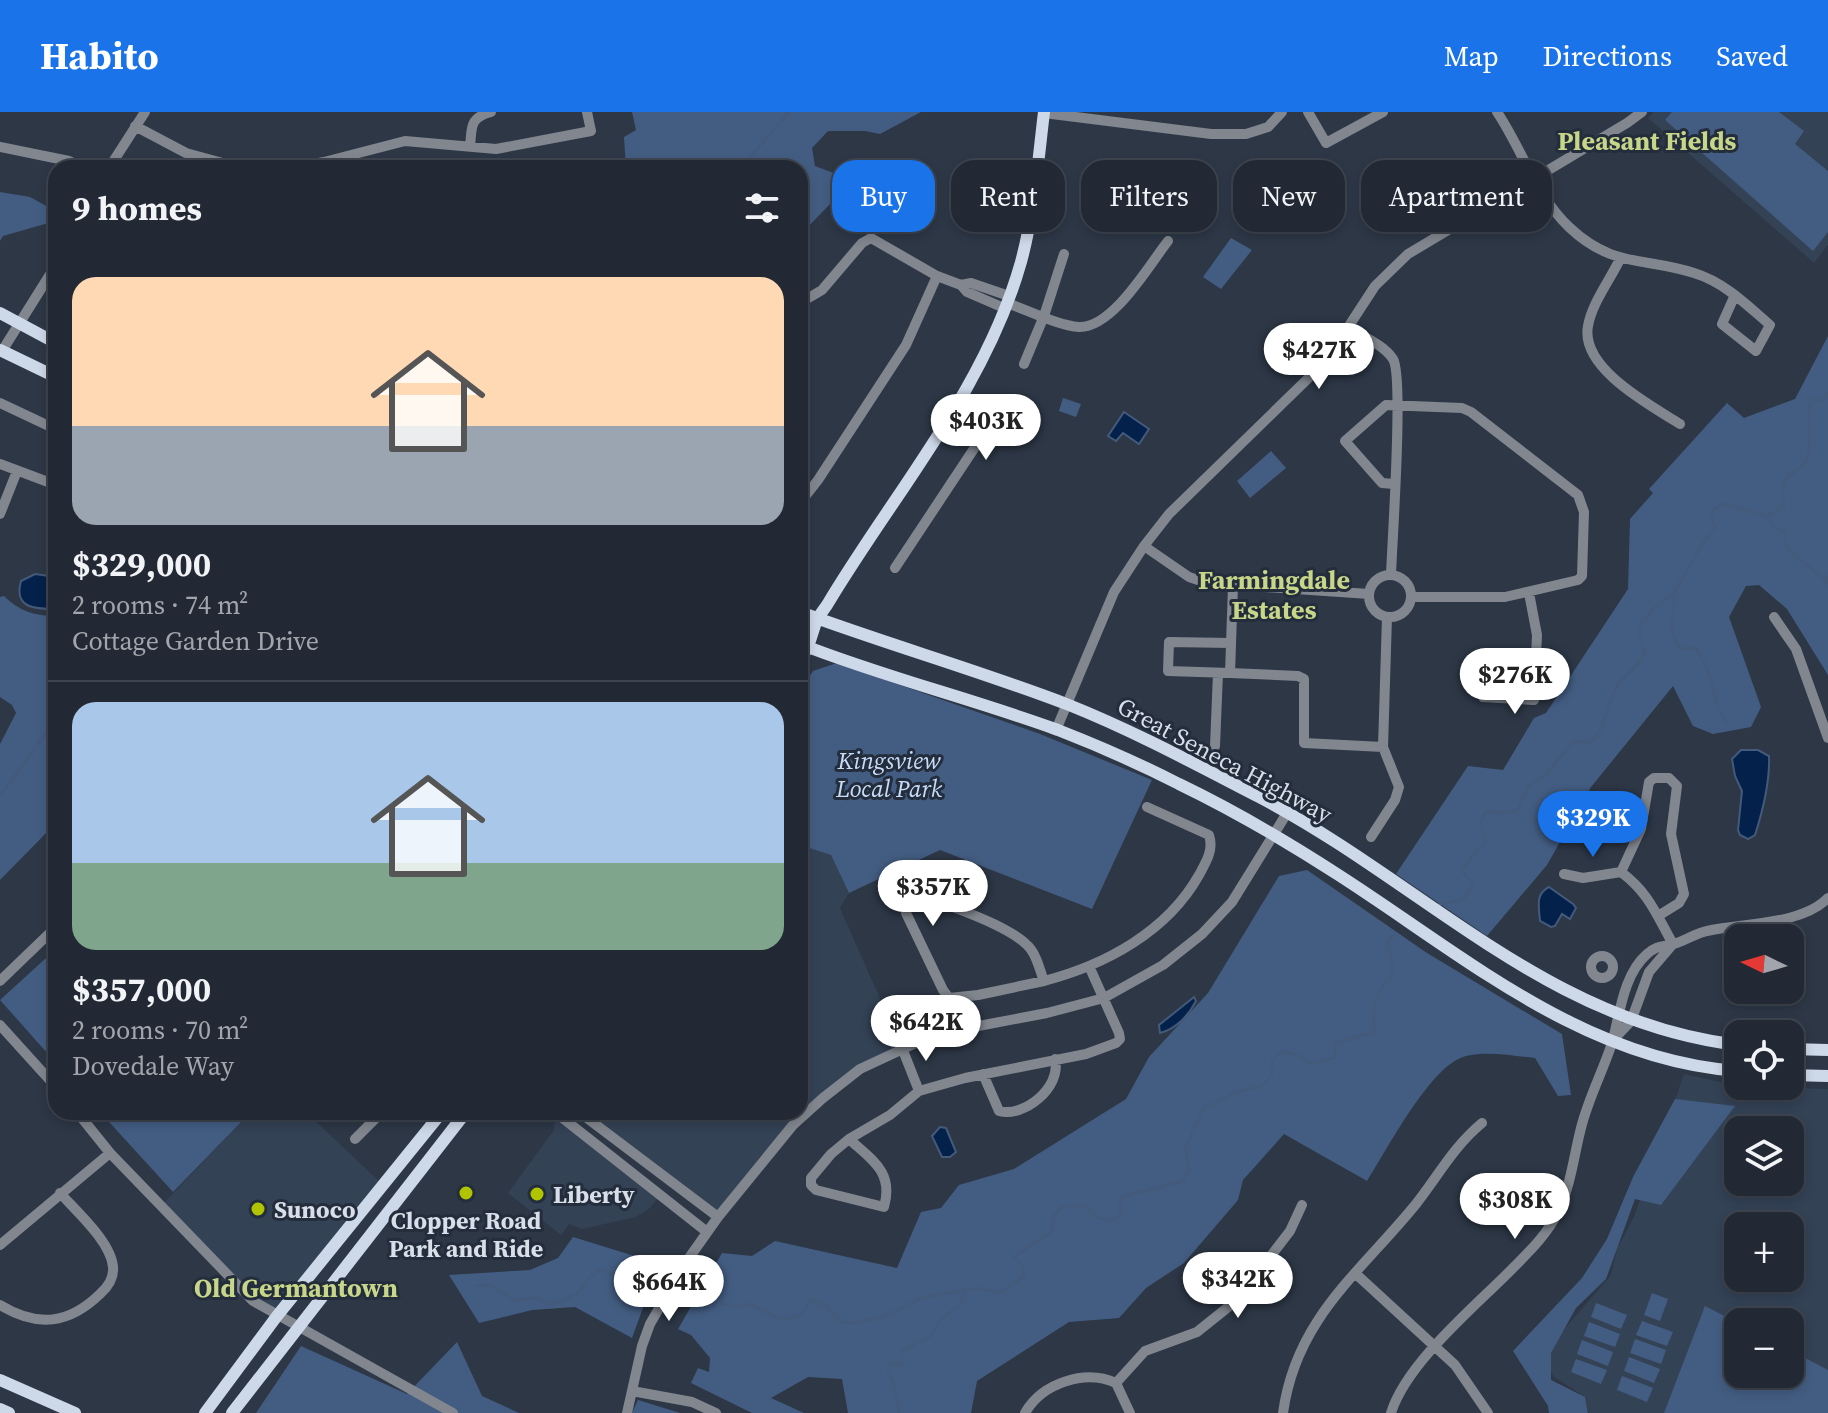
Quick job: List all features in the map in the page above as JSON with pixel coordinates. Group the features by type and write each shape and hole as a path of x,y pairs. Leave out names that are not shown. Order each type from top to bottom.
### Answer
{"main road":[{"path":"808,637 951,414 986,351 1021,262 1032,210 1044,113"},
{"path":"0,313 48,339"},
{"path":"1,350 48,373"},
{"name":"Great Seneca Highway","path":"808,615 1068,705 1155,745 1287,813 1521,967 1567,993 1631,1021 1724,1043"},
{"path":"808,626 817,619"},
{"name":"Great Seneca Highway","path":"808,646 1056,730 1181,784 1337,874 1510,990 1553,1015 1612,1041 1705,1069 1724,1070"},
{"path":"1804,1049 1828,1050"},
{"path":"1804,1075 1828,1076"},
{"path":"204,1412 277,1316 436,1120"},
{"path":"232,1413 460,1120"},
{"path":"0,1380 75,1413"},
{"path":"0,1409 9,1413"}],"street":[{"path":"114,160 145,112"},
{"path":"470,147 474,121 478,116 491,112"},
{"path":"325,160 405,141 496,149 591,131 587,112"},
{"path":"1044,113 1211,134 1246,134 1268,127 1282,112"},
{"path":"1308,112 1326,143 1383,112"},
{"path":"1497,112 1524,160"},
{"path":"1552,167 1642,112"},
{"path":"135,126 186,153 212,160"},
{"path":"0,147 64,160"},
{"path":"1552,208 1569,227 1602,251 1620,259 1694,273 1711,279 1735,295 1770,325 1756,351 1722,324 1735,295"},
{"path":"1056,730 1114,592 1144,546 1169,514 1326,361 1375,286 1408,254 1444,232"},
{"path":"808,298 822,290 862,243 871,238 937,276 961,285 971,283 1007,302 1080,327 1098,323 1111,314 1168,241"},
{"path":"1024,364 1064,254"},
{"path":"1620,259 1588,322 1589,349 1636,397 1680,424"},
{"path":"808,493 906,345 937,276"},
{"path":"1,350 48,278"},
{"path":"1348,327 1385,350 1397,368 1391,575"},
{"path":"0,403 48,426"},
{"path":"1394,484 1382,483 1345,441 1386,405 1462,408 1578,495 1584,512 1582,576 1578,580 1505,597 1411,597"},
{"path":"895,568 985,432 951,414"},
{"path":"0,464 48,482"},
{"path":"0,514 17,471"},
{"path":"1144,546 1189,577 1207,583 1369,594"},
{"path":"1391,575 1406,583 1411,597 1403,612 1387,617 1374,611 1369,594 1376,580 1391,575"},
{"path":"1230,673 1233,586"},
{"path":"1529,593 1537,635 1534,700 1483,697 1484,661 1535,663"},
{"path":"1371,837 1395,800 1399,787 1383,747 1387,617"},
{"path":"1774,617 1796,649 1828,738"},
{"path":"1231,643 1169,642 1168,671 1298,676 1304,679 1304,743 1383,747"},
{"path":"1215,746 1218,673"},
{"path":"1621,872 1641,829 1649,782 1654,778 1669,778 1677,786 1671,834 1684,894 1679,903 1658,916"},
{"path":"1044,981 1033,952 1013,935 913,892 908,894 906,913 949,998 1044,981 1089,966 1152,930 1177,907 1208,860 1212,844 1209,835 1147,807"},
{"path":"808,1111 860,1069 902,1048 968,1028 1104,998 1163,965 1217,920 1245,885 1287,813"},
{"path":"1564,874 1583,878 1621,872"},
{"path":"1621,872 1648,896 1673,944"},
{"path":"1391,1413 1397,1392 1417,1365 1536,1244 1554,1220 1561,1207 1581,1126 1612,1041 1617,1015 1643,957 1657,945 1673,944 1704,931 1800,914 1818,907 1828,898"},
{"path":"0,981 48,935"},
{"path":"1612,1041 1631,1021 1649,972 1673,944"},
{"path":"849,1139 882,1171 887,1180 884,1207 816,1190 811,1185 811,1178 831,1154 849,1139 890,1115 919,1091 983,1074 1086,1054 1116,1043 1120,1039 1089,966"},
{"path":"1612,971 1643,989"},
{"path":"0,1025 48,1078"},
{"path":"902,1048 919,1091"},
{"path":"983,1074 999,1111 1008,1113 1042,1097 1049,1089 1057,1073 1055,1059"},
{"path":"83,1120 110,1153 253,1301 453,1413"},
{"path":"355,1139 374,1120"},
{"path":"565,1120 707,1232"},
{"path":"590,1120 718,1217"},
{"path":"627,1413 642,1346 650,1324 676,1278 718,1217 799,1120"},
{"path":"1283,1413 1290,1380 1308,1333 1329,1302 1416,1204 1462,1139 1482,1123"},
{"path":"0,1245 110,1153"},
{"path":"0,1305 30,1319 65,1318 86,1308 106,1288 113,1269 108,1248 60,1193"},
{"path":"1116,1383 1145,1351 1197,1332 1237,1300 1290,1231 1302,1205"},
{"path":"1356,1274 1455,1365 1488,1413"},
{"path":"1025,1413 1040,1397 1066,1382 1095,1376 1116,1383 1130,1413"},
{"path":"632,1391 716,1413"}],"shaded area":[{"path":"1654,112 1828,112 1828,245 1814,263 1648,118"},
{"path":"1124,412 1149,429 1139,444 1123,433 1116,441 1108,436"},
{"path":"35,574 48,576 48,609 34,608 23,602 19,590 21,581"},
{"path":"1741,750 1758,750 1769,756 1763,806 1755,835 1748,839 1738,830 1742,791 1732,759"},
{"path":"808,848 831,855 849,893 840,908 902,1048 823,1098 808,1115"},
{"path":"1549,887 1576,908 1570,919 1562,914 1555,926 1551,927 1540,921 1539,906 1542,893"},
{"path":"1194,997 1196,1001 1186,1016 1177,1025 1160,1033 1159,1025"},
{"path":"1684,1074 1724,1083 1724,1100 1804,1100 1804,1088 1828,1089 1828,1413 1589,1413 1585,1397 1554,1377 1541,1356 1611,1275 1617,1249 1634,1217"},
{"path":"243,1120 314,1120 383,1185 277,1316 253,1301 161,1206"},
{"path":"555,1120 564,1120 660,1195 650,1208 636,1217 582,1229 569,1224 561,1235 508,1193 554,1130"},
{"path":"590,1120 804,1120 718,1217"},
{"path":"940,1127 946,1128 956,1152 950,1157 942,1157 932,1136"}],"green space":[{"path":"632,112 921,112 880,134 828,131 812,148 815,166 832,172 832,202 808,227 808,160 625,160 624,137 636,130"},
{"path":"1672,112 1779,112 1804,131 1795,144 1828,171 1828,232 1813,251 1665,120"},
{"path":"0,192 30,197 48,207 48,223 3,236 0,241"},
{"path":"1231,238 1252,250 1221,289 1203,277"},
{"path":"1828,336 1828,675 1787,609 1759,585 1746,586 1729,617 1761,707 1751,727 1713,734 1693,726 1673,686 1591,787 1547,865 1487,936 1396,874 1468,766 1503,770 1534,718 1546,713 1628,589 1630,519 1653,493 1649,489 1727,403 1744,418 1795,399"},
{"path":"1063,398 1081,404 1076,417 1059,411"},
{"path":"1271,451 1286,468 1250,498 1237,481"},
{"path":"4,596 28,612 48,615 48,831 0,880 0,744 16,713 12,705 0,697 0,597"},
{"name":"Kingsview Local Park","path":"837,663 1040,734 1152,780 1092,909 940,850 849,893 831,855 808,848 808,679 813,671"},
{"path":"1307,870 1427,953 1562,1034 1571,1095 1558,1096 1535,1058 1492,1054 1466,1056 1453,1062 1425,1091 1367,1181 1284,1134 1243,1180 1238,1200 1184,1263 1146,1288 1119,1318 1069,1322 977,1381 971,1413 848,1413 842,1379 808,1377 771,1398 804,1413 752,1413 691,1383 698,1368 709,1372 710,1358 691,1335 678,1329 722,1253 752,1256 775,1241 897,1268 921,1212 941,1208 959,1185 1014,1169 1126,1099 1149,1057 1208,993 1279,876"},
{"path":"48,956 48,1054 0,1000"},
{"path":"1675,1099 1735,1106 1724,1116 1724,1121 1661,1205 1635,1199 1606,1279 1576,1308 1551,1353 1551,1380 1585,1397 1588,1413 1549,1413 1548,1406 1513,1351 1582,1278 1607,1239 1633,1177"},
{"path":"107,1120 243,1120 173,1192"},
{"path":"573,1237 667,1266 647,1297 632,1338 575,1307 532,1310 479,1323 449,1275 530,1270 558,1258"},
{"path":"1652,1293 1668,1299 1660,1321 1644,1315"},
{"path":"1596,1303 1627,1315 1621,1329 1591,1317"},
{"path":"1705,1306 1724,1316 1724,1388 1804,1388 1804,1357 1828,1370 1828,1413 1664,1413"},
{"path":"1642,1321 1673,1332 1667,1346 1636,1335"},
{"path":"1589,1322 1620,1334 1615,1347 1584,1336"},
{"path":"1635,1339 1666,1350 1661,1364 1630,1353"},
{"path":"1582,1340 1613,1352 1608,1366 1577,1354"},
{"path":"457,1342 482,1396 519,1413 256,1413 301,1346 407,1394"},
{"path":"1629,1357 1660,1369 1654,1383 1624,1371"},
{"path":"1576,1359 1607,1370 1601,1384 1571,1372"},
{"path":"1622,1376 1653,1388 1647,1402 1617,1390"},
{"path":"638,1400 680,1413 632,1413"}],"waterway":[{"path":"748,160 789,112"},
{"path":"1440,904 1463,900 1473,884 1461,870 1485,843 1480,823 1485,812 1518,810 1528,786 1545,775 1574,741 1590,743 1596,737 1617,687 1645,653 1640,640 1641,624 1655,607 1674,593 1715,528 1711,512 1723,503 1766,516 1784,507 1786,480 1803,465 1809,452 1811,401 1823,399 1828,393"},
{"path":"1766,516 1774,528 1785,532 1786,546 1826,581"},
{"path":"1828,576 1828,585"},
{"path":"1674,593 1673,634 1681,649 1695,648 1701,657 1718,707 1728,725"},
{"path":"0,796 48,731"},
{"path":"722,1304 749,1304 782,1320 801,1315 811,1300 825,1305 841,1322 853,1323 884,1317 921,1298 977,1288 1000,1293 1024,1276 1023,1266 1014,1257 1051,1232 1054,1216 1062,1207 1084,1206 1099,1218 1111,1221 1120,1216 1121,1197 1183,1181 1189,1169 1185,1149 1203,1109 1236,1092 1260,1087 1272,1075 1272,1061 1282,1051 1301,1056 1311,1064 1334,1058 1335,1043 1374,1032 1376,1001 1392,976 1387,942 1393,936"},
{"path":"476,1286 488,1284 514,1300 537,1298 548,1304 561,1302 579,1292 588,1279 601,1269 625,1281 632,1290"},
{"path":"899,1413 888,1369 891,1363 902,1366 902,1351 931,1336 943,1318 961,1306 964,1292"}],"place":[{"name":"Clopper Road Park and Ride","path":"466,1193"},
{"name":"Liberty","path":"537,1194"},
{"name":"Sunoco","path":"258,1209"}],"district":[{"name":"Pleasant Fields","path":"1647,141"},
{"name":"Farmingdale Estates","path":"1274,595"},
{"name":"Old Germantown","path":"296,1288"}]}
